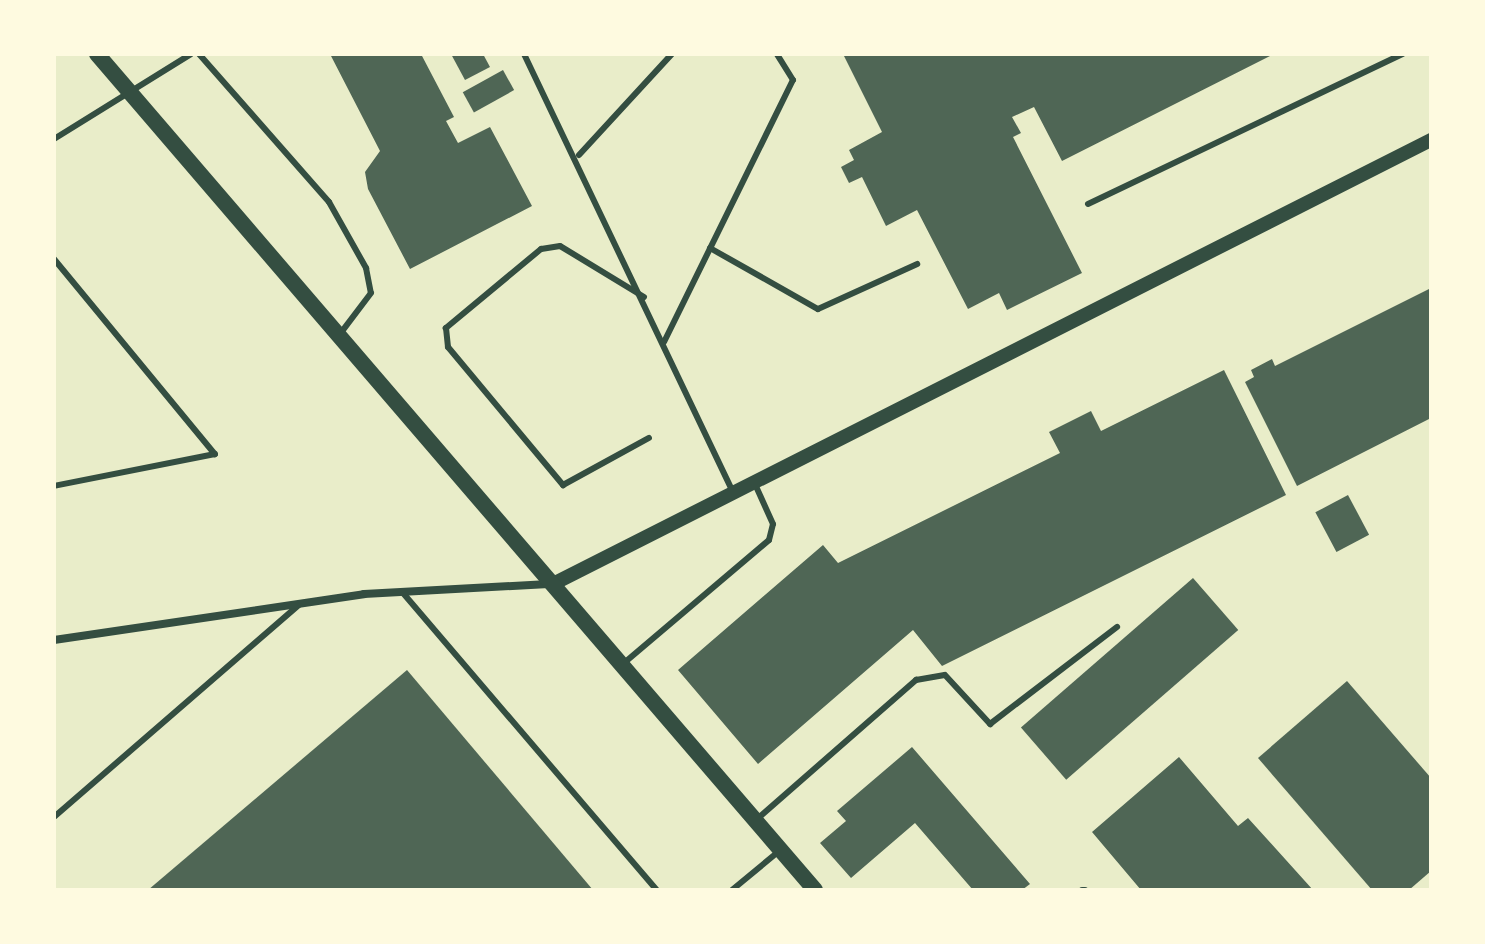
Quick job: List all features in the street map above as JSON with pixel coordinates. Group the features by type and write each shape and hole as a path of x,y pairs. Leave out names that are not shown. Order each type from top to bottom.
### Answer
{"main road":[{"path":"97,54 815,890"}],"street":[{"path":"54,640 301,603 553,584 1431,140"}],"lane":[{"path":"54,139 126,88 191,54"},
{"path":"199,54 329,202 366,268 371,293 340,334"},
{"path":"524,54 579,155 733,493"},
{"path":"664,342 793,80 777,54"},
{"path":"1088,204 1403,54"},
{"path":"579,155 667,56"},
{"path":"644,297 560,246 541,249 446,328 448,347 563,485 649,438"},
{"path":"710,248 818,309 917,264"},
{"path":"54,259 215,454 54,486"},
{"path":"622,665 769,540 773,524 754,482"},
{"path":"403,593 657,890"},
{"path":"54,817 301,603"},
{"path":"756,820 916,680 945,675 990,724 1117,627"},
{"path":"732,890 781,849"}],"building":[{"path":"330,54 421,54 454,117 446,121 458,143 490,127 532,206 410,269 368,189 365,172 380,151"},
{"path":"451,54 483,54 490,67 465,80"},
{"path":"843,54 1274,54 1062,161 1034,107 1012,117 1021,133 1013,137 1082,273 1007,310 999,293 968,309 917,210 886,226 862,177 849,183 841,167 854,160 849,150 882,132"},
{"path":"503,70 514,90 474,112 463,92"},
{"path":"1431,288 1431,418 1297,486 1245,382 1254,377 1251,370 1272,359 1275,366"},
{"path":"1224,370 1286,495 942,666 913,630 758,764 678,670 823,545 838,563 1060,453 1049,432 1091,411 1101,431"},
{"path":"1348,495 1369,535 1336,552 1315,512"},
{"path":"1193,578 1238,630 1066,780 1021,728"},
{"path":"407,670 593,890 148,890"},
{"path":"1347,681 1431,778 1431,871 1409,890 1372,890 1258,758"},
{"path":"912,747 1030,884 1022,890 973,890 915,823 851,878 820,843 846,821 837,811"},
{"path":"1179,757 1238,826 1248,818 1313,890 1141,890 1092,832"}]}
